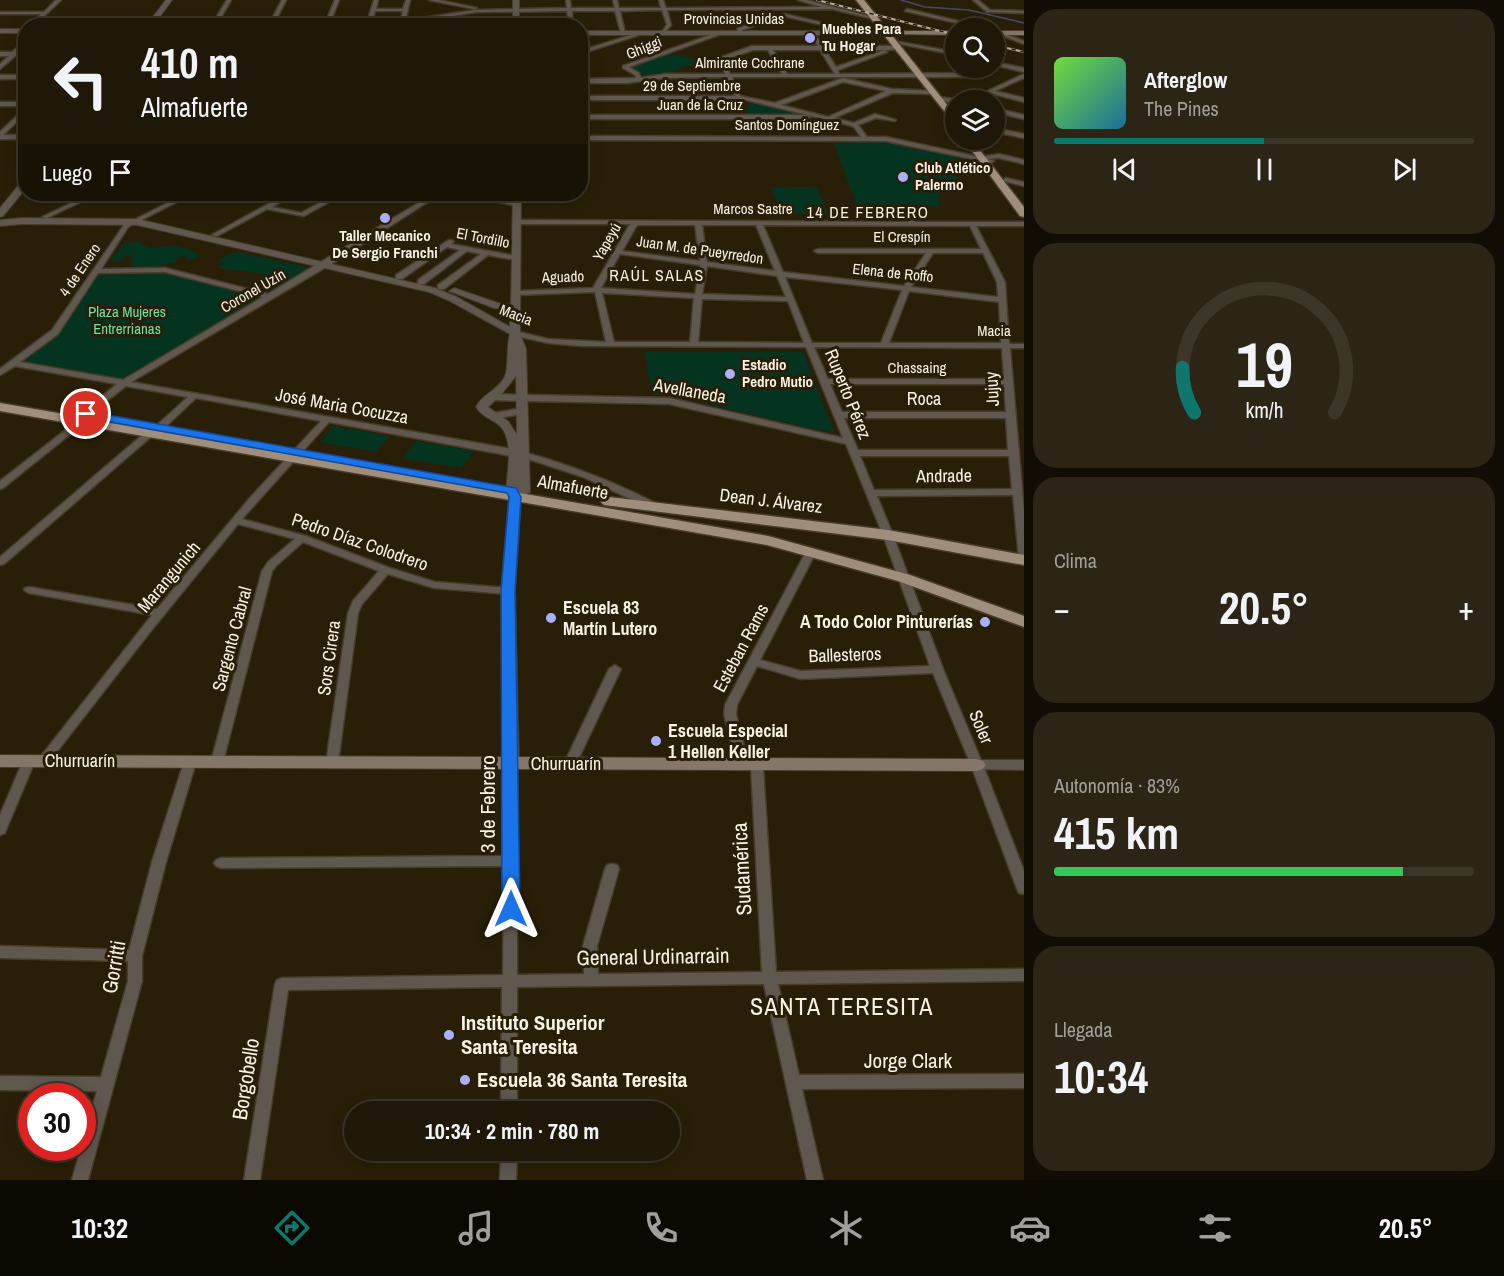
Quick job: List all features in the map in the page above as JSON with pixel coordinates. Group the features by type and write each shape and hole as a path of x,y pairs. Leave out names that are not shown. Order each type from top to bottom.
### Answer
{"main road":[{"path":"860,0 874,18 891,33 945,33"},
{"path":"866,0 891,33 897,46 945,101"},
{"path":"1005,32 1024,33"},
{"path":"923,75 945,101"},
{"path":"978,150 1006,180 1024,204"},
{"path":"981,150 1024,214"},
{"name":"Almafuerte","path":"0,399 83,418"},
{"name":"Almafuerte","path":"0,407 83,418 517,493 746,537 811,552 904,578 1024,622"},
{"name":"Dean J. Álvarez","path":"517,493 888,535 1024,559"},
{"name":"Churruarín","path":"0,761 750,766 977,765"}],"street":[{"path":"40,18 59,0"},
{"path":"155,18 169,0"},
{"path":"218,18 229,0"},
{"path":"274,18 284,0"},
{"path":"329,18 337,0"},
{"path":"370,18 376,0"},
{"path":"403,18 408,0"},
{"path":"431,0 446,1 480,11"},
{"path":"516,0 516,18"},
{"path":"568,0 570,18"},
{"path":"615,0 623,33"},
{"path":"661,0 669,25 663,33"},
{"path":"709,0 716,15"},
{"path":"757,0 762,9"},
{"path":"800,0 874,18"},
{"path":"975,0 984,9 992,12 1024,12"},
{"path":"434,17 446,1"},
{"path":"427,18 480,11 516,10 831,8"},
{"path":"373,10 405,10"},
{"path":"907,10 945,19"},
{"path":"479,18 480,11"},
{"path":"0,13 45,13"},
{"path":"739,32 740,29 784,15 858,33"},
{"path":"2,33 18,32"},
{"name":"Ghiggi","path":"639,80 637,74 625,67 722,32"},
{"path":"812,32 839,75 892,91 945,103"},
{"name":"Provincias Unidas","path":"588,33 891,33"},
{"path":"588,50 643,33"},
{"path":"1005,35 1024,43"},
{"path":"776,105 897,46"},
{"path":"738,98 721,58 749,48 897,46 945,52"},
{"path":"770,48 785,75"},
{"path":"0,67 18,49"},
{"path":"0,54 18,54"},
{"path":"1005,66 1024,70"},
{"name":"Almirante Cochrane","path":"588,81 639,80 661,76 945,75"},
{"path":"994,90 1024,76"},
{"path":"0,77 18,77"},
{"path":"828,118 892,91"},
{"path":"1005,96 1024,100"},
{"name":"29 de Septiembre","path":"588,98 738,98 755,100 854,125"},
{"path":"744,117 741,106 755,100"},
{"path":"0,104 18,104"},
{"path":"1005,113 1024,117"},
{"name":"Juan de la Cruz","path":"588,117 819,116"},
{"path":"865,138 854,125 875,116 893,120"},
{"path":"0,136 18,117"},
{"path":"754,132 759,139"},
{"path":"1005,132 1024,136"},
{"path":"0,136 18,137"},
{"name":"Santos Domínguez","path":"588,138 865,138 896,140 986,158 1024,162"},
{"path":"1006,180 1024,184"},
{"path":"0,231 18,197"},
{"path":"45,217 79,201"},
{"name":"4 de Enero","path":"0,373 55,332 126,226 175,201"},
{"path":"215,235 277,201"},
{"path":"265,207 302,215 327,201"},
{"name":"Coronel Uzín","path":"2,482 123,383 327,263 426,201"},
{"path":"502,201 517,204 516,292 511,376 506,384 484,402 482,407 511,431 518,453"},
{"path":"903,207 913,223"},
{"name":"Macia","path":"6,219 45,217 136,220 215,235 440,293 459,301 501,328 561,343 1024,346"},
{"name":"Macia","path":"6,219 136,220 421,282 496,306 515,308"},
{"name":"Marcos Sastre","path":"517,222 1024,224"},
{"name":"Yapeyú","path":"611,345 596,290 634,222"},
{"path":"694,345 698,297 704,263 698,222"},
{"name":"Ruperto Pérez","path":"759,223 904,578"},
{"name":"Jujuy","path":"972,224 1001,282 1013,453 1024,559"},
{"path":"399,277 453,240"},
{"name":"El Tordillo","path":"446,245 516,258"},
{"path":"421,282 465,249"},
{"name":"El Crespín","path":"818,250 986,251"},
{"path":"884,346 907,288 931,251"},
{"name":"Juan M. de Pueyrredon","path":"617,252 780,274"},
{"path":"441,287 485,254"},
{"path":"96,270 165,270 270,297"},
{"name":"Elena de Roffo","path":"780,274 1003,300"},
{"name":"Aguado","path":"516,292 596,290 698,297 790,299"},
{"path":"501,328 503,315 515,308"},
{"path":"514,333 521,349 523,411 518,453"},
{"name":"José Maria Cocuzza","path":"12,363 518,453 629,493 657,508"},
{"name":"Chassaing","path":"825,382 1008,381"},
{"path":"0,562 193,397"},
{"name":"Avellaneda","path":"491,397 669,401 849,442"},
{"path":"494,416 523,411"},
{"name":"Roca","path":"838,415 1010,415"},
{"name":"Marangunich","path":"0,830 37,761 292,455 326,420"},
{"name":"3 de Febrero","path":"509,1101 512,981 508,591 517,493 518,453"},
{"path":"854,453 1013,453"},
{"name":"Andrade","path":"871,494 1017,492"},
{"name":"Pedro Díaz Colodrero","path":"237,521 302,538 386,570 434,585 508,591"},
{"name":"Sargento Cabral","path":"217,762 267,571 302,538"},
{"name":"Esteban Rams","path":"750,766 729,714 731,705 756,662 811,552"},
{"name":"Sors Cirera","path":"332,762 353,613 357,603 386,570"},
{"name":"Soler","path":"904,578 937,669 977,765 1024,889"},
{"path":"29,590 159,613"},
{"name":"Ballesteros","path":"756,662 801,675 937,669"},
{"path":"570,764 615,669"},
{"name":"Gorritti","path":"80,1180 135,981 135,956 159,862 190,762"},
{"name":"Churruarín","path":"977,765 1024,765"},
{"name":"Sudamérica","path":"750,766 769,976 815,1180"},
{"path":"221,862 511,861"},
{"path":"591,979 591,946 612,869"},
{"path":"0,952 135,956"},
{"name":"General Urdinarrain","path":"282,984 769,976 1024,975"},
{"name":"Borgobello","path":"252,1180 282,984"},
{"name":"Jorge Clark","path":"793,1082 1024,1081"},
{"path":"0,1083 105,1084"},
{"path":"508,1180 509,1161"}],"green space":[{"path":"668,53 703,61 663,74 644,76 630,68"},
{"path":"755,103 811,115 749,116 747,106"},
{"name":"Club Atlético Palermo","path":"889,142 975,161 943,192 939,192 939,207 857,206 834,143"},
{"path":"771,187 816,187 828,213 781,213"},
{"path":"139,241 152,248 181,247 198,253 199,257 189,261 184,255 177,258 176,262 152,268 133,268 131,256 126,255 122,260 112,262 111,259 125,243"},
{"path":"238,252 312,268 270,295 265,293 276,285 268,282 265,274 218,268 224,264 217,262 227,255"},
{"name":"Plaza Mujeres Entrerrianas","path":"160,271 262,297 120,380 21,363 61,331 100,272"},
{"name":"Estadio Pedro Mutio","path":"644,352 803,352 834,432 812,429 670,395 653,395"},
{"path":"334,426 389,436 376,452 320,442"},
{"path":"416,441 474,451 461,468 403,458"}],"waterway":[{"path":"901,0 925,7 969,10 1024,23"}],"railway":[{"path":"817,0 945,32"},
{"path":"1005,48 1024,52"}],"place":[{"name":"Muebles Para Tu Hogar","path":"810,38"},
{"name":"Club Atlético Palermo","path":"903,177"},
{"name":"Taller Mecanico De Sergio Franchi","path":"385,218"},
{"name":"Estadio Pedro Mutio","path":"730,374"},
{"name":"Escuela 83 Martín Lutero","path":"551,618"},
{"name":"A Todo Color Pinturerías","path":"985,622"},
{"name":"Escuela Especial 1 Hellen Keller","path":"656,741"},
{"name":"Instituto Superior Santa Teresita","path":"449,1035"},
{"name":"Escuela 36 Santa Teresita","path":"465,1080"}],"district":[{"name":"14 DE FEBRERO","path":"868,212"},
{"name":"RAÚL SALAS","path":"657,275"},
{"name":"SANTA TERESITA","path":"842,1007"}],"route":[{"path":"86,414 512,491 515,497 508,591 511,909"}]}
